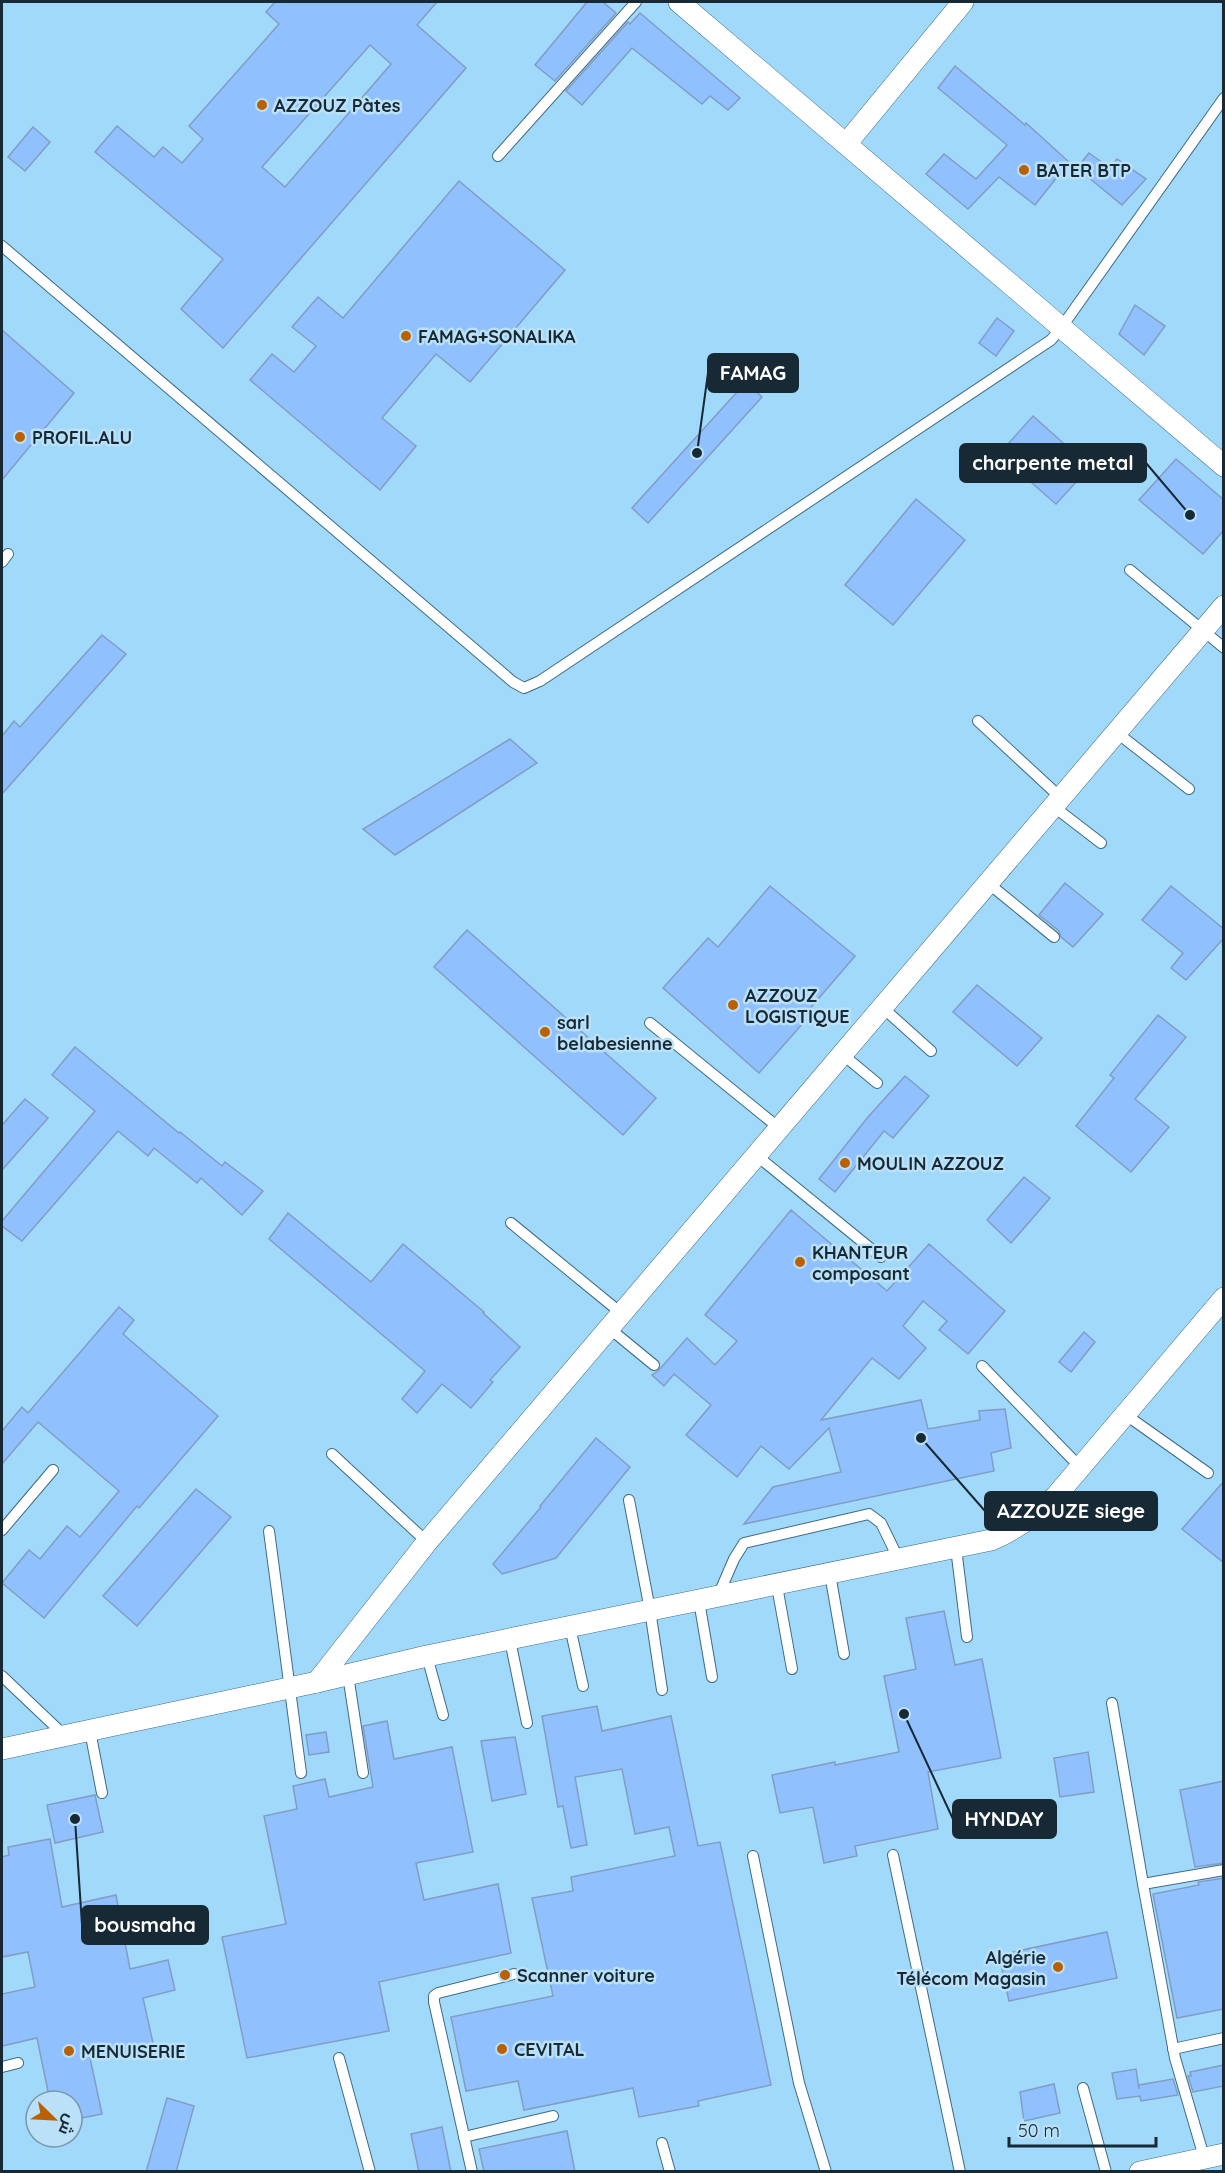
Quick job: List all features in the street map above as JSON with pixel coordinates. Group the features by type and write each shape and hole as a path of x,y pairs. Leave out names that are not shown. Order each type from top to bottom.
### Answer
{"street":[{"path":"679,2 1224,466"},
{"path":"846,144 963,2"},
{"path":"317,1682 427,1542 1224,606"},
{"path":"2,1749 290,1688 427,1656 777,1586 991,1540 1014,1530 1037,1514 1081,1468 1223,1299"},
{"path":"1140,2172 1214,2156"}],"lane":[{"path":"498,156 636,2"},
{"path":"2,246 513,682 524,688 550,674 1051,340 1224,98"},
{"path":"1130,570 1224,648"},
{"path":"978,722 1056,802 1101,843"},
{"path":"1116,732 1189,789"},
{"path":"988,883 1054,938"},
{"path":"882,1007 931,1051"},
{"path":"650,1023 779,1128"},
{"path":"842,1054 877,1083"},
{"path":"756,1155 880,1257"},
{"path":"511,1223 615,1321 654,1365"},
{"path":"982,1366 1081,1468"},
{"path":"1126,1415 1208,1473"},
{"path":"332,1454 427,1542"},
{"path":"2,1530 53,1470"},
{"path":"629,1500 650,1610 662,1690"},
{"path":"712,1677 708,1599 744,1543 869,1514 881,1523 899,1560"},
{"path":"269,1531 301,1773"},
{"path":"956,1548 967,1637"},
{"path":"830,1574 844,1654"},
{"path":"777,1586 792,1669"},
{"path":"570,1627 583,1686"},
{"path":"510,1640 527,1723"},
{"path":"427,1656 443,1715"},
{"path":"348,1675 363,1773"},
{"path":"2,1676 64,1735"},
{"path":"1112,1703 1173,2049 1214,2156"},
{"path":"90,1731 102,1793"},
{"path":"893,1855 960,2172"},
{"path":"753,1856 799,2083 826,2172"},
{"path":"1143,1884 1224,1870"},
{"path":"472,2172 434,1996 438,1993 514,1974"},
{"path":"1173,2049 1224,2038"},
{"path":"339,2058 370,2172"},
{"path":"2,2067 18,2063"},
{"path":"1083,2088 1106,2172"},
{"path":"464,2137 553,2116"},
{"path":"662,2142 670,2172"}],"shaded area":[{"path":"2,2 1223,2 1223,2171 2,2172"}],"building":[{"path":"275,2 437,2 417,25 466,68 223,348 181,309 223,259 95,152 117,126 154,157 163,147 182,163 203,139 189,126 279,24 266,12","holes":["370,45 391,64 285,187 262,167"]},
{"path":"587,2 603,2 616,13 555,81 535,65"},
{"path":"640,13 740,98 728,110 710,96 702,104 632,48 582,105 566,91 628,22 630,24"},
{"path":"955,66 1025,125 1026,123 1069,162 1035,205 999,177 968,209 926,174 944,154 976,179 1007,145 938,88"},
{"path":"33,127 50,142 25,171 8,157"},
{"path":"1089,153 1110,168 1117,159 1146,179 1122,205 1077,168"},
{"name":"FAMAG+SONALIKA","path":"459,181 565,270 470,382 436,354 382,418 416,446 380,490 250,380 272,354 294,372 316,346 292,327 318,297 343,318"},
{"path":"1135,305 1165,326 1144,355 1119,334"},
{"path":"997,318 1014,331 996,356 979,343"},
{"name":"PROFIL.ALU","path":"2,330 74,393 2,480"},
{"path":"746,382 762,397 648,523 632,508"},
{"path":"1033,416 1090,467 1056,504 999,454"},
{"path":"1176,459 1224,500 1224,530 1203,554 1139,500"},
{"path":"916,499 965,540 893,625 845,585"},
{"path":"102,635 126,654 2,794 2,736 14,721 20,727"},
{"path":"510,739 537,763 395,855 363,829"},
{"path":"1065,883 1103,914 1073,947 1061,937 1059,931 1039,915"},
{"path":"770,886 855,956 801,1019 804,1022 759,1073 663,988 708,938 718,947"},
{"path":"1171,886 1224,929 1224,938 1186,980 1171,968 1183,953 1142,920"},
{"name":"sarl belabesienne","path":"467,930 656,1098 623,1135 434,967"},
{"path":"977,985 1042,1038 1017,1066 953,1012"},
{"path":"1158,1015 1186,1037 1135,1099 1169,1127 1131,1172 1076,1126 1114,1078 1110,1075"},
{"path":"75,1047 222,1166 225,1162 263,1191 242,1215 201,1178 197,1183 154,1148 148,1156 118,1131 22,1241 2,1226 2,1221 95,1111 52,1075"},
{"path":"905,1076 929,1096 893,1138 884,1131 835,1192 819,1179 868,1117"},
{"path":"25,1099 48,1118 2,1170 2,1125"},
{"path":"1024,1177 1050,1198 1011,1243 987,1220"},
{"path":"791,1210 887,1291 929,1244 1005,1311 968,1354 939,1330 947,1321 923,1301 903,1326 926,1348 899,1379 872,1358 821,1420 921,1400 928,1429 980,1420 979,1411 1005,1409 1011,1448 991,1453 994,1471 744,1524 773,1487 841,1472 829,1428 789,1469 761,1446 737,1477 686,1435 711,1405 674,1374 664,1386 652,1375 687,1338 715,1365 737,1341 705,1315"},
{"path":"288,1213 371,1282 403,1244 484,1312 520,1347 490,1380 493,1382 471,1408 442,1384 417,1413 402,1399 425,1371 269,1239"},
{"path":"119,1307 134,1320 123,1334 218,1416 139,1508 137,1506 44,1618 2,1583 29,1550 40,1559 67,1526 80,1537 119,1491 38,1422 2,1464 2,1431 22,1407 28,1413"},
{"path":"1084,1332 1095,1342 1071,1372 1059,1362"},
{"path":"596,1438 630,1467 556,1558 502,1574 493,1564"},
{"path":"1224,1481 1224,1563 1182,1529"},
{"path":"196,1489 231,1517 137,1626 103,1596"},
{"path":"944,1611 955,1665 982,1659 1001,1758 928,1772 938,1829 855,1846 857,1856 824,1863 813,1807 780,1813 772,1775 899,1752 884,1676 916,1669 906,1618"},
{"path":"597,1706 602,1731 671,1716 698,1846 720,1842 771,2085 698,2101 699,2106 639,2117 633,2088 524,2110 518,2081 466,2091 451,2017 553,1996 532,1898 573,1891 571,1877 675,1856 669,1827 635,1834 622,1769 575,1777 587,1845 571,1848 563,1806 558,1807 542,1716"},
{"path":"387,1721 394,1759 452,1747 473,1852 416,1863 424,1900 498,1884 511,1953 379,1982 389,2031 247,2058 222,1937 286,1924 264,1816 297,1809 293,1786 325,1779 329,1797 373,1787 363,1726"},
{"path":"326,1732 329,1752 309,1755 306,1735"},
{"path":"515,1737 526,1794 492,1801 481,1741"},
{"path":"1088,1752 1094,1792 1060,1797 1054,1758"},
{"path":"1224,1781 1224,1863 1195,1867 1180,1790"},
{"path":"95,1795 103,1832 55,1843 47,1805"},
{"path":"50,1839 62,1907 116,1895 130,1969 168,1960 175,1990 143,1998 155,2052 124,2059 121,2046 89,2053 102,2114 84,2118 84,2089 48,2089 37,2038 2,2046 2,1994 35,1987 28,1952 2,1957 2,1857 9,1855 8,1847"},
{"path":"1224,1878 1224,2009 1177,2018 1153,1894 1199,1885 1198,1882"},
{"name":"Algérie Télécom Magasin","path":"1107,1932 1117,1978 1009,2001 999,1955"},
{"path":"1224,2065 1224,2086 1193,2092 1188,2076 1191,2076 1190,2072"},
{"path":"1136,2069 1139,2089 1139,2085 1173,2079 1178,2095 1141,2101 1140,2096 1117,2099 1112,2073"},
{"path":"1054,2084 1060,2113 1024,2121 1020,2092"},
{"path":"167,2098 194,2106 176,2172 146,2172"},
{"path":"442,2127 451,2172 419,2172 411,2134"},
{"path":"567,2131 575,2172 484,2172 479,2149"}],"place":[{"name":"AZZOUZ Pàtes","path":"262,105"},
{"name":"BATER BTP","path":"1024,170"},
{"name":"FAMAG+SONALIKA","path":"406,336"},
{"name":"PROFIL.ALU","path":"20,437"},
{"name":"FAMAG","path":"697,453"},
{"name":"charpente metal","path":"1190,515"},
{"name":"AZZOUZ LOGISTIQUE","path":"733,1005"},
{"name":"sarl belabesienne","path":"545,1032"},
{"name":"MOULIN AZZOUZ","path":"845,1163"},
{"name":"KHANTEUR composant","path":"800,1262"},
{"name":"AZZOUZE siege","path":"921,1438"},
{"name":"HYNDAY","path":"904,1714"},
{"name":"bousmaha","path":"75,1819"},
{"name":"Algérie Télécom Magasin","path":"1058,1967"},
{"name":"Scanner voiture","path":"505,1975"},
{"name":"CEVITAL","path":"502,2049"},
{"name":"MENUISERIE","path":"69,2051"}]}
